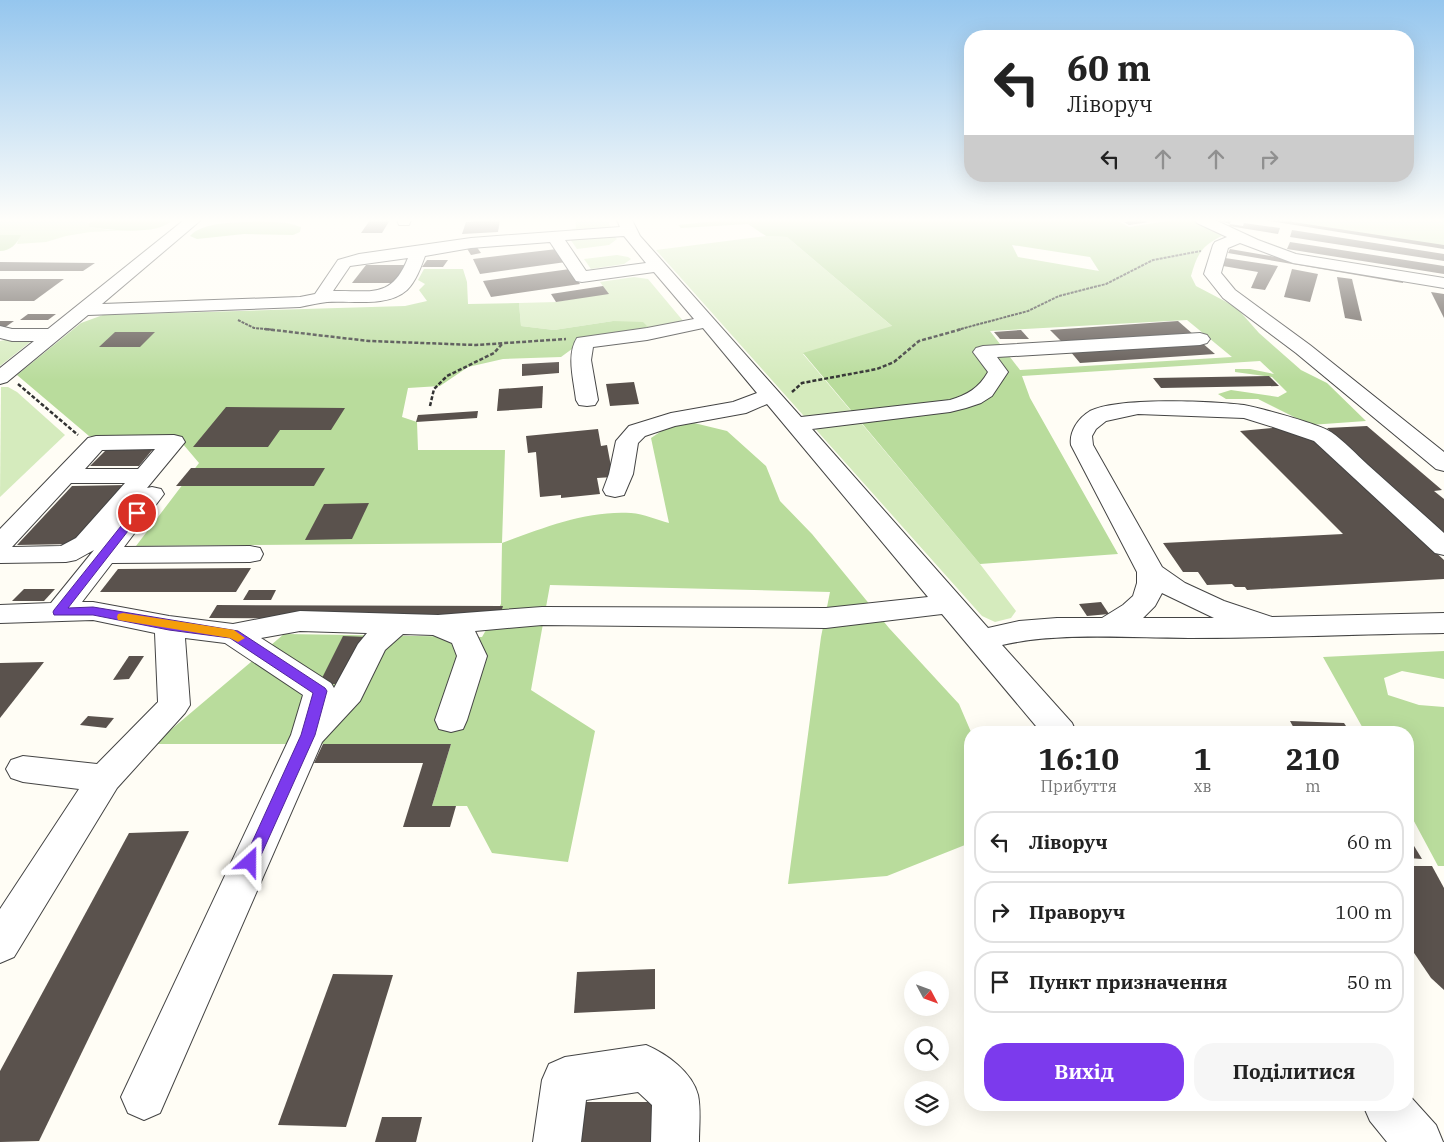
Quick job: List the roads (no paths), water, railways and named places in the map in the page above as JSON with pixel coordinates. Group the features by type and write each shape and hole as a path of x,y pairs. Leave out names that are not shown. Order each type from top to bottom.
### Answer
{"street":[{"path":"7,380 54,335 130,273"},
{"path":"329,297 323,293 337,273"},
{"path":"86,310 300,302 329,297 370,295 394,291 400,286 408,273"},
{"path":"581,273 582,277 608,273"},
{"path":"664,273 1055,726"},
{"path":"1212,273 1229,294 1433,449 1444,464"},
{"path":"1385,273 1444,283"},
{"path":"587,400 581,360 584,342 647,334 707,322"},
{"path":"0,332 54,335"},
{"path":"794,424 950,406 972,401 991,387 998,372 983,352 1200,339"},
{"path":"615,490 621,474 627,441 637,431 671,420 774,400"},
{"path":"1108,628 1146,600 1152,586 1151,572 1082,445 1082,436 1087,425 1098,416 1114,411 1138,408 1200,408 1244,412 1322,436 1444,547"},
{"path":"0,544 96,443 174,442 85,544 66,554 0,555"},
{"path":"59,612 170,472"},
{"path":"64,476 144,476"},
{"path":"104,555 250,554"},
{"path":"1151,572 1175,589 1214,608 1269,626"},
{"path":"0,614 93,611 169,626 234,634 300,621 438,625 542,616 826,618 948,604"},
{"path":"980,640 1019,631 1057,628 1444,623"},
{"path":"308,735 349,693 372,644 396,624"},
{"path":"438,625 464,637 472,656 451,720"},
{"path":"0,944 105,778 174,705 169,626"},
{"path":"144,1097 308,735 320,691 234,634"},
{"path":"23,768 105,778"},
{"path":"557,1142 565,1080 646,1068 675,1096 675,1142"},
{"path":"1391,1111 1419,1142"}]}
